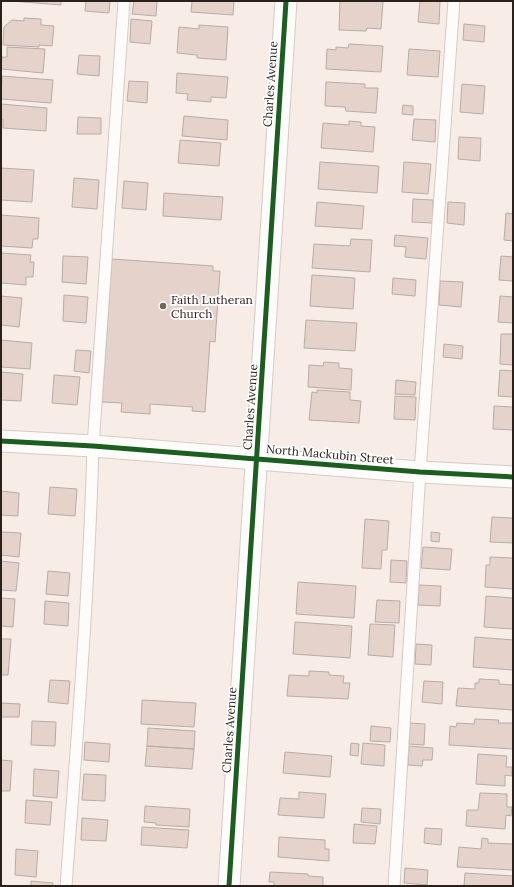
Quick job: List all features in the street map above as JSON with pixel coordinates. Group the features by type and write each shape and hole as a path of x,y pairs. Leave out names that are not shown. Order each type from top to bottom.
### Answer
{"street":[{"name":"Charles Avenue","path":"229,886 286,1"},
{"name":"North Mackubin Street","path":"1,441 256,458 420,472 513,477"}],"lane":[{"path":"66,886 88,580 92,516 93,446 124,1"},
{"path":"394,886 420,472 454,1"}],"building":[{"path":"11,1 61,1 61,5"},
{"path":"86,1 110,1 109,13 85,11"},
{"path":"134,1 157,1 156,16 132,14"},
{"path":"192,1 234,1 233,15 191,12"},
{"path":"340,1 383,1 381,29 367,28 366,31 339,30"},
{"path":"420,1 440,1 439,24 418,22"},
{"path":"24,18 41,19 41,25 54,26 52,46 39,45 39,47 3,45 4,27 12,20 24,21"},
{"path":"131,19 152,21 150,44 130,42"},
{"path":"464,24 485,26 484,42 463,40"},
{"path":"199,25 228,27 226,60 197,58 197,55 177,53 179,27 199,29"},
{"path":"349,44 383,46 381,72 326,69 327,49 336,50 336,47 348,48"},
{"path":"7,47 45,49 43,73 1,69 2,57 7,57"},
{"path":"409,49 440,51 438,77 407,75"},
{"path":"79,55 100,56 99,76 77,74"},
{"path":"177,73 228,77 226,98 211,97 211,102 187,100 188,94 176,93"},
{"path":"2,76 53,80 51,103 1,99"},
{"path":"129,81 148,82 147,103 127,101"},
{"path":"326,82 365,84 365,88 378,88 376,113 346,111 345,107 325,106"},
{"path":"462,84 485,86 483,114 460,112"},
{"path":"1,104 47,108 46,131 3,128 3,119 1,119"},
{"path":"403,105 413,106 413,115 402,114"},
{"path":"184,116 228,120 227,140 182,136"},
{"path":"78,117 101,118 101,134 77,134"},
{"path":"414,119 436,120 435,142 412,140"},
{"path":"349,121 361,122 361,126 375,127 373,152 321,148 323,123 349,125"},
{"path":"459,137 481,138 480,161 458,159"},
{"path":"180,140 221,143 219,166 178,163"},
{"path":"320,162 379,166 377,193 318,189"},
{"path":"404,162 431,164 428,194 402,192"},
{"path":"1,168 34,170 32,202 1,200"},
{"path":"74,178 99,180 97,209 72,207"},
{"path":"124,181 148,183 146,210 122,208"},
{"path":"164,193 223,197 221,220 163,216"},
{"path":"413,199 433,200 433,223 412,222"},
{"path":"317,202 364,206 362,229 315,226"},
{"path":"448,202 465,203 464,225 447,223"},
{"path":"506,213 513,214 513,241 504,240"},
{"path":"1,215 39,218 38,239 33,239 32,248 1,246"},
{"path":"395,235 428,238 426,259 405,257 406,247 394,246"},
{"path":"351,239 372,240 370,272 312,268 314,244 350,246"},
{"path":"1,253 31,255 30,262 34,262 33,277 26,277 26,285 1,283"},
{"path":"63,256 88,257 86,284 62,282"},
{"path":"501,256 513,257 513,281 499,280"},
{"name":"Faith Lutheran Church","path":"112,259 213,266 213,271 220,271 215,342 210,341 205,412 192,411 193,407 150,404 150,414 121,412 122,403 102,402"},
{"path":"312,275 355,278 353,309 310,306"},
{"path":"393,278 416,280 415,296 392,294"},
{"path":"440,281 463,282 461,307 439,305"},
{"path":"64,295 88,297 86,323 63,321"},
{"path":"1,296 22,298 19,327 1,325"},
{"path":"500,296 513,297 513,323 498,322"},
{"path":"306,320 357,323 355,351 304,348"},
{"path":"501,334 513,334 513,365 500,364"},
{"path":"1,340 32,343 30,369 1,367"},
{"path":"444,344 463,346 462,359 443,357"},
{"path":"76,350 91,351 89,373 74,371"},
{"path":"324,362 339,363 339,368 352,369 351,390 308,387 309,365 323,366"},
{"path":"500,370 513,371 513,397 498,396"},
{"path":"1,372 23,374 21,401 1,400"},
{"path":"54,375 80,377 77,405 52,403"},
{"path":"396,380 416,382 415,395 395,394"},
{"path":"317,390 350,392 350,400 361,401 359,423 309,420 312,392 317,393"},
{"path":"395,396 416,397 415,420 394,419"},
{"path":"494,406 513,407 513,430 493,429"},
{"path":"50,487 77,489 75,516 48,514"},
{"path":"1,491 19,493 18,516 1,515"},
{"path":"492,517 513,518 513,543 490,542"},
{"path":"365,519 389,521 387,550 382,550 381,569 362,568"},
{"path":"1,532 21,533 19,557 1,555"},
{"path":"431,532 440,533 439,542 431,541"},
{"path":"423,547 452,549 450,570 421,568"},
{"path":"490,557 513,558 513,589 485,587 486,565 490,565"},
{"path":"391,560 407,561 406,583 390,582"},
{"path":"1,561 19,563 16,591 1,590"},
{"path":"48,571 70,573 68,596 46,594"},
{"path":"298,582 356,586 354,618 296,614"},
{"path":"419,585 441,586 440,606 418,605"},
{"path":"486,596 513,598 513,629 484,627"},
{"path":"1,598 15,599 13,627 1,626"},
{"path":"377,600 400,601 399,623 375,622"},
{"path":"45,601 69,603 68,626 44,624"},
{"path":"295,622 352,626 350,658 293,654"},
{"path":"370,624 395,625 393,657 368,655"},
{"path":"475,637 513,640 513,670 473,667"},
{"path":"1,639 11,639 8,675 1,675"},
{"path":"416,644 432,645 431,665 415,664"},
{"path":"309,671 329,672 329,675 344,676 343,683 350,683 348,699 287,696 289,675 309,676"},
{"path":"479,679 499,680 499,684 513,685 513,710 456,706 458,688 475,689 475,683 479,683"},
{"path":"50,680 70,681 68,704 48,702"},
{"path":"424,681 443,682 442,704 422,702"},
{"path":"142,700 196,703 194,727 141,724"},
{"path":"1,703 20,704 19,717 1,717"},
{"path":"475,719 499,720 498,723 513,723 513,749 449,745 450,726 456,727 457,723 474,724"},
{"path":"32,721 56,722 55,746 31,745"},
{"path":"410,723 425,724 424,745 409,744"},
{"path":"371,726 391,728 390,742 370,741"},
{"path":"148,728 195,731 194,749 147,746"},
{"path":"85,742 110,744 109,762 84,760"},
{"path":"351,743 359,744 358,756 350,755"},
{"path":"363,743 385,745 384,766 361,764"},
{"path":"147,746 194,749 192,769 145,766"},
{"path":"409,746 433,748 432,760 423,760 422,766 408,765"},
{"path":"285,752 332,756 330,777 283,773"},
{"path":"478,754 507,756 506,767 512,767 512,776 505,775 505,786 476,784"},
{"path":"1,760 12,761 10,791 1,791"},
{"path":"34,769 59,771 57,798 33,796"},
{"path":"84,774 106,775 105,801 82,800"},
{"path":"299,792 326,794 324,818 278,815 280,798 299,799"},
{"path":"480,793 507,794 507,807 512,807 511,816 506,815 505,829 466,826 467,810 478,810"},
{"path":"26,800 52,802 50,825 25,823"},
{"path":"145,806 190,809 189,827 156,825 156,823 144,822"},
{"path":"362,808 381,809 380,824 361,822"},
{"path":"82,818 108,820 106,841 81,840"},
{"path":"354,824 377,826 375,844 353,843"},
{"path":"142,827 189,830 187,848 141,845"},
{"path":"425,828 442,829 441,845 424,843"},
{"path":"279,837 325,840 325,849 329,849 329,861 278,857"},
{"path":"482,838 488,839 488,843 513,844 513,870 457,867 459,847 481,849"},
{"path":"16,849 38,851 36,877 15,875"},
{"path":"405,868 428,870 427,885 404,883"},
{"path":"270,872 308,874 308,876 323,877 323,886 274,886 274,882 269,882"},
{"path":"465,873 513,876 513,886 464,886"},
{"path":"31,881 53,883 53,886 31,886"}],"cycle path":[{"path":"229,886 286,1"},
{"path":"1,441 93,446 420,472 513,477"}],"place":[{"name":"Faith Lutheran Church","path":"163,306"}]}
